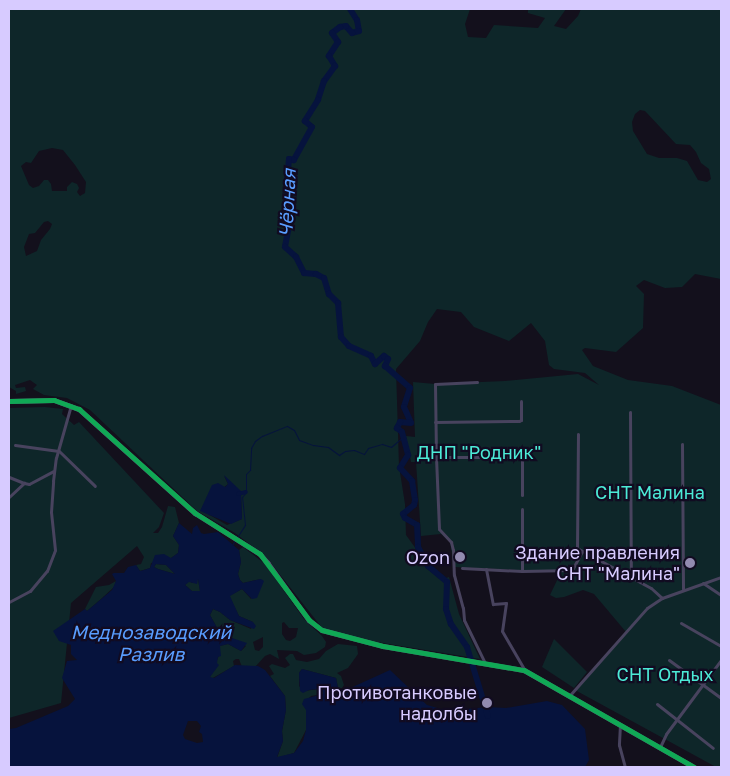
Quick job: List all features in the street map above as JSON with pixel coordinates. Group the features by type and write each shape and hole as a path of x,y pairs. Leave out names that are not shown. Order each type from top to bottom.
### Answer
{"main road":[{"path":"9,401 54,400 71,405 86,414 195,513 234,536 268,562 308,620 322,630 383,646 524,670 694,767"}],"street":[{"path":"477,382 435,384 435,422 439,529 450,542 464,620 484,663"},
{"path":"435,422 519,421 521,420 521,401"},
{"path":"9,602 30,591 47,571 55,550 51,512 54,471 71,405"},
{"path":"630,412 631,577"},
{"path":"578,434 577,548 651,588 662,598"},
{"path":"682,444 683,589"},
{"path":"15,445 59,451 95,486"},
{"path":"436,457 520,457 522,460 522,495"},
{"path":"9,477 29,484 54,471"},
{"path":"9,497 24,483"},
{"path":"522,509 522,571"},
{"path":"454,567 522,571 572,570 582,551"},
{"path":"486,569 493,604 506,603 502,631 524,670"},
{"path":"570,695 643,613 662,598 721,576"},
{"path":"703,582 721,594"},
{"path":"681,623 721,646"},
{"path":"669,660 721,698"},
{"path":"660,747 676,720 721,660"},
{"path":"657,704 713,748"},
{"path":"620,724 619,745 625,767"}],"green space":[{"path":"9,9 470,9 465,24 468,37 486,38 494,25 538,28 545,18 528,13 528,9 566,9 554,26 566,29 578,16 581,9 721,9 721,279 695,274 682,287 665,288 644,280 636,286 644,294 643,328 616,352 585,348 582,350 593,366 628,380 672,386 721,405 721,767 716,767 575,690 626,632 594,594 583,590 564,597 556,598 550,595 561,572 454,567 450,542 441,534 421,536 416,462 411,462 406,436 415,437 413,382 435,384 505,381 578,374 599,385 585,373 554,369 549,365 545,341 531,323 509,341 474,327 461,312 437,309 428,322 420,341 396,369 399,466 405,504 406,535 419,553 426,568 441,580 449,577 459,614 480,659 377,642 323,629 266,557 235,533 197,511 90,410 67,398 44,395 33,389 37,385 30,380 15,385 16,388 25,387 26,391 16,394 16,391 9,387","holes":["640,110 645,111 676,144 690,145 701,163 709,169 711,179 707,182 698,180 687,161 677,158 659,158 647,154 633,131 632,122 635,114","52,148 63,150 86,182 85,193 80,196 77,192 79,188 77,184 72,182 67,187 67,191 52,191 48,180 44,180 39,186 33,188 29,185 21,166 26,162 31,163 39,151","48,221 52,224 50,229 41,240 37,251 26,256 24,247 29,234 35,233 44,222","224,476 241,496 242,519 227,525 201,510 204,504 228,484"]},
{"path":"45,407 63,409 62,414 74,425 79,422 164,513 159,527 153,533 158,533 162,527 168,506 175,507 179,523 173,536 179,545 178,553 171,558 151,563 150,568 140,571 136,565 141,564 144,557 137,546 71,603 61,703 9,718 9,408"},
{"path":"243,547 265,564 304,619 322,636 326,642 325,647 316,653 304,655 297,651 277,650 279,659 270,654 265,656 255,667 242,667 239,659 236,659 233,661 234,666 211,679 210,677 220,653 220,646 228,644 241,651 246,646 232,638 223,639 210,615 213,609 230,620 251,629 253,622 239,616 229,596 242,589 251,599 261,579 243,583 240,580 238,574 241,562 239,550","holes":["284,622 289,628 298,628 296,637 290,641 286,640 282,634 282,623","263,637 263,647 259,651 255,650 253,642"]},
{"path":"156,564 166,565 175,574 154,567"},
{"path":"198,579 200,591 192,591 185,585 189,581 192,583"},
{"path":"116,581 114,587 101,599 87,611 85,609 96,587 109,585"},
{"path":"554,639 587,672 574,688 542,667"},
{"path":"338,644 357,646 358,654 348,668 337,673 341,676 344,685 342,688 338,688 336,678 302,669 299,673 299,686 304,691 319,689 323,694 311,696 307,700 306,730 294,753 277,758 283,741 282,731 286,710 285,696 270,676 274,674 269,666 272,664 285,668 290,665 285,658 290,654 293,654 296,660 307,662 319,659 326,651"}],"water":[{"path":"224,475 241,491 242,519 231,524 200,511 212,485 218,483 225,487 228,484"},
{"name":"Меднозаводский Разлив","path":"179,523 192,534 193,528 197,525 201,533 204,534 218,532 239,550 241,562 238,574 240,580 243,583 261,579 264,581 257,598 252,599 242,589 230,596 239,616 253,622 256,626 254,629 230,620 213,609 210,615 223,639 232,638 247,643 241,651 228,644 220,646 221,656 218,657 217,663 219,665 210,677 214,678 235,665 258,666 265,670 285,696 286,710 282,731 283,741 277,757 294,753 303,741 306,730 306,710 302,704 304,699 323,694 319,689 303,693 300,691 299,673 302,669 336,678 338,688 332,692 326,692 327,695 335,695 390,670 427,705 448,711 487,707 506,708 547,701 562,705 585,729 589,760 585,767 9,767 9,729 16,728 68,706 75,699 62,678 67,661 77,660 71,654 71,645 59,641 53,631 85,609 87,611 112,590 116,581 112,574 124,573 128,567 136,565 140,571 144,570 150,568 155,555 164,554 171,558 178,553 179,545 173,536","holes":["156,564 166,565 175,574 154,567","198,579 200,591 192,591 185,585 189,582 197,584","188,721 197,721 201,726 199,732 202,734 203,742 197,743 185,739 183,735"]}],"waterway":[{"name":"Чёрная","path":"350,9 357,20 359,31 352,33 346,26 340,27 332,33 338,42 329,56 335,66 324,81 318,100 305,121 312,127 294,160 289,159 287,183 289,226 285,247 296,257 304,273 316,274 324,278 329,294 338,303 341,337 349,346 371,356 375,364 384,356 388,359 385,366 410,388 404,407 411,423 400,422 397,428 402,432 408,455 400,468 412,481 415,500 414,505 403,514 405,518 417,525 418,547 428,566 447,582 446,609 451,624 467,647 488,716"},
{"path":"232,545 245,525 242,497 246,492 246,474 250,470 251,448 255,441 262,436 287,426 294,430 299,440 313,445 328,447 339,455 345,451 354,450 364,454 368,448 382,444 391,447 403,437"},
{"path":"238,494 246,492"}],"transit line":[{"path":"9,401 54,400 79,409 195,513 260,554 309,620 322,630 383,646 524,670 694,767"}],"place":[{"name":"Ozon","path":"460,557"},
{"name":"Здание правления СНТ \"Малина\"","path":"690,563"},
{"name":"Противотанковые надолбы","path":"487,703"}],"park label":[{"name":"ДНП \"Родник\"","path":"479,452"},
{"name":"СНТ Малина","path":"650,492"},
{"name":"СНТ Отдых","path":"665,674"}]}
